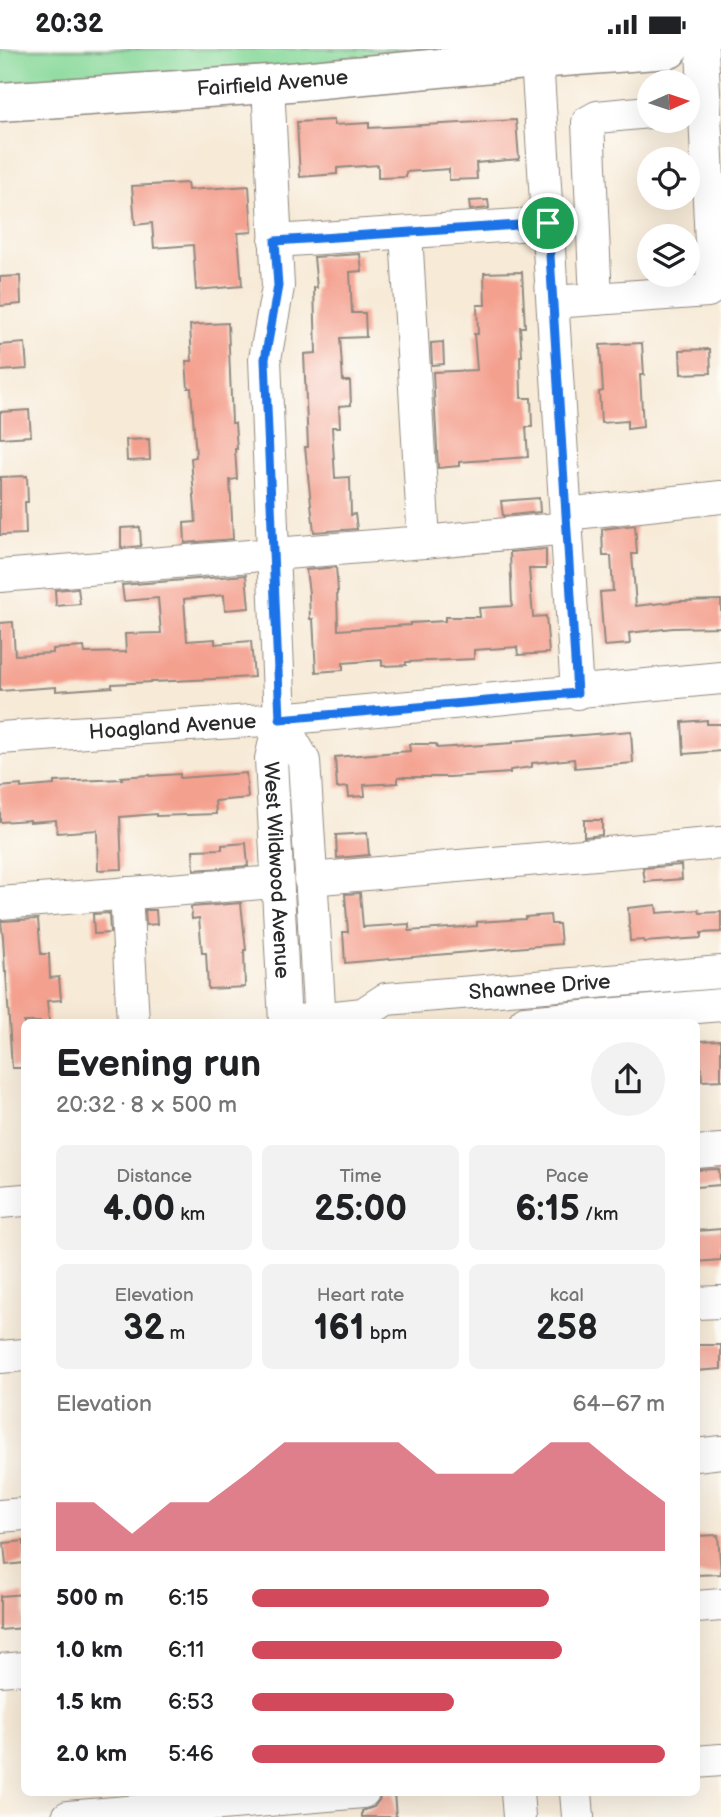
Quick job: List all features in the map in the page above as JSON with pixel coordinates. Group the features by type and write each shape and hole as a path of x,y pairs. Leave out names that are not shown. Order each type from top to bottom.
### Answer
{"main road":[{"name":"Fairfield Avenue","path":"0,102 268,85 669,49"}],"street":[{"path":"552,302 708,291 713,287 717,265 702,49"},
{"path":"537,59 577,693"},
{"name":"West Wildwood Avenue","path":"268,85 278,286 265,359 280,719 271,759 276,882 303,1019"},
{"path":"596,299 588,123 597,117 637,114"},
{"path":"275,241 548,223"},
{"path":"406,233 424,542"},
{"path":"0,576 424,542 721,497"},
{"name":"Hoagland Avenue","path":"0,739 280,719 721,678"},
{"name":"West Wildwood Avenue","path":"280,719 304,761 310,879 303,1019"},
{"path":"310,879 721,843"},
{"path":"0,903 276,882"},
{"path":"126,893 133,1019"},
{"name":"Shawnee Drive","path":"346,1019 368,1018 386,999 721,972"},
{"path":"596,982 599,1015"},
{"path":"536,1019 544,987"},
{"name":"Shawnee Drive","path":"557,1019 721,1005"},
{"path":"700,1152 721,1150"},
{"path":"0,1202 21,1200"},
{"path":"700,1304 721,1301"},
{"path":"0,1343 0,1357 21,1355"},
{"path":"700,1455 721,1452"},
{"path":"0,1516 21,1514"},
{"path":"700,1607 721,1605"},
{"path":"0,1670 21,1668"},
{"path":"700,1762 721,1760"},
{"path":"517,1796 519,1817"},
{"path":"576,1796 578,1817"},
{"path":"68,1817 343,1799"}],"green space":[{"path":"0,49 612,49 0,102"}],"building":[{"path":"334,120 334,125 369,123 369,128 516,120 519,159 476,163 477,179 449,180 449,169 406,172 406,177 378,178 378,165 337,168 337,174 300,177 297,122"},
{"path":"187,183 188,190 249,186 252,232 238,233 242,286 196,290 193,245 154,248 152,223 135,225 132,186"},
{"path":"488,200 489,208 470,210 469,201"},
{"path":"360,254 362,271 350,272 352,313 365,313 366,337 340,338 343,381 350,381 351,405 339,406 340,427 332,427 335,478 350,477 351,515 355,514 357,529 314,532 305,447 308,447 304,354 316,353 314,288 317,288 314,257"},
{"path":"522,272 525,327 520,327 521,398 531,398 532,427 526,427 528,457 459,462 459,466 438,468 433,372 477,370 474,334 478,334 477,305 485,305 484,273"},
{"path":"20,276 21,304 0,306 0,277"},
{"path":"228,323 232,423 235,423 237,449 237,479 230,480 233,539 185,543 184,523 196,522 191,458 196,457 191,388 188,388 186,361 192,361 190,325"},
{"path":"443,342 444,364 432,365 431,343"},
{"path":"25,343 27,369 0,371 0,345"},
{"path":"642,343 644,375 640,375 643,427 627,429 627,421 601,423 599,392 603,391 600,345"},
{"path":"710,349 711,373 681,374 680,350"},
{"path":"29,410 31,436 0,438 0,412"},
{"path":"149,439 150,460 127,461 126,440"},
{"path":"27,476 26,534 0,535 0,477"},
{"path":"539,498 540,512 503,516 501,501"},
{"path":"635,525 637,554 632,554 636,606 721,600 721,627 673,628 629,633 630,644 604,646 600,592 613,591 611,556 603,556 602,529"},
{"path":"140,527 141,546 121,548 121,528"},
{"path":"546,549 546,569 529,569 533,617 546,616 549,653 518,655 517,647 474,650 474,659 406,662 406,665 382,666 382,660 343,663 343,670 316,672 313,619 310,619 306,570 336,567 338,630 410,625 445,621 445,617 480,617 479,608 512,606 510,552"},
{"path":"246,575 249,608 225,610 224,595 184,599 187,641 215,639 215,644 251,641 254,677 112,684 112,687 56,691 56,687 0,691 0,623 13,622 15,655 53,653 53,649 84,647 85,653 126,652 125,634 161,633 158,598 124,601 122,585"},
{"path":"78,588 80,604 56,606 55,590"},
{"path":"707,720 707,724 721,724 721,751 684,754 682,722"},
{"path":"631,731 633,763 575,768 574,759 532,763 532,767 510,770 510,773 398,777 398,783 364,785 365,796 349,797 348,787 337,788 335,757 410,751 409,744 436,744 437,748"},
{"path":"246,773 248,798 215,801 216,814 120,817 122,869 98,870 97,830 57,833 56,820 0,822 0,787 21,785 21,788 54,785 54,782 150,775 180,774 180,778"},
{"path":"584,820 602,820 602,835 584,837"},
{"path":"367,833 369,855 337,858 336,835"},
{"path":"246,843 248,866 194,870 193,850 222,849 222,845"},
{"path":"681,865 682,879 645,882 643,868"},
{"path":"360,893 363,927 409,924 409,931 477,926 477,922 550,915 551,924 559,924 561,944 345,963 343,932 348,932 345,894"},
{"path":"241,903 246,950 245,987 208,989 206,953 202,953 199,918 192,919 191,907"},
{"path":"656,905 657,913 699,910 700,913 721,912 721,932 701,933 701,938 630,941 628,908"},
{"path":"145,910 156,910 157,924 146,925"},
{"path":"109,913 110,933 94,934 93,914"},
{"path":"38,919 41,954 49,954 50,978 59,977 61,1000 47,1001 49,1019 21,1019 21,1068 12,1068 1,921"},
{"path":"721,1040 721,1080 702,1081 700,1041"},
{"path":"719,1169 720,1185 700,1187 700,1170"},
{"path":"721,1229 721,1260 700,1262 700,1231"},
{"path":"700,1345 721,1345 721,1369 700,1371"},
{"path":"718,1535 721,1574 700,1575 700,1536"},
{"path":"21,1541 21,1563 6,1565 4,1543"},
{"path":"21,1594 21,1628 0,1630 0,1596"},
{"path":"380,1796 394,1796 396,1817 362,1817 362,1811 374,1807"}],"route":[{"path":"548,223 577,693 280,719 265,359 278,286 275,241 548,223"}]}
